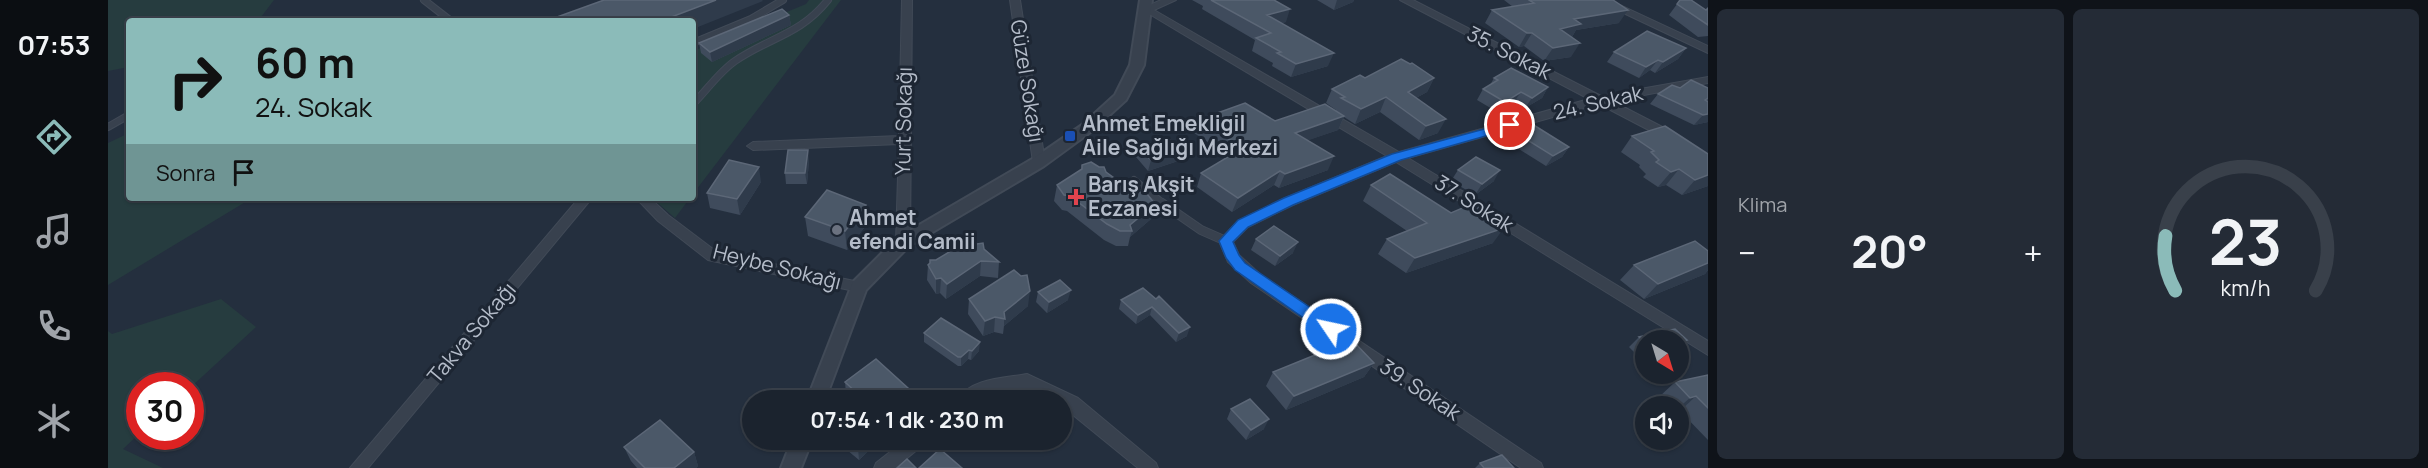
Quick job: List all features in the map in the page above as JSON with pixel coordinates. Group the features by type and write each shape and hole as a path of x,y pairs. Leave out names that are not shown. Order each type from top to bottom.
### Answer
{"street":[{"name":"Yurt Sokağı","path":"903,242 907,0"},
{"name":"Güzel Sokağı","path":"1015,0 1040,162"},
{"path":"820,390 859,287 903,242 1040,162 1087,128 1121,97 1137,65 1146,4 1171,0"},
{"name":"35. Sokak","path":"1405,0 1679,141"},
{"path":"1601,0 1708,50"},
{"name":"37. Sokak","path":"1146,4 1708,349"},
{"name":"24. Sokak","path":"1226,241 1243,224 1288,201 1397,157 1600,100 1708,80"},
{"path":"753,146 903,140"},
{"name":"Takva Sokağı","path":"357,468 583,201"},
{"name":"Heybe Sokağı","path":"645,201 663,218 713,256 859,287"},
{"name":"39. Sokak","path":"1226,241 1233,258 1256,279 1535,468"},
{"path":"980,390 1027,381 1045,390"},
{"path":"1072,403 1150,468"},
{"path":"791,468 798,450"},
{"path":"882,468 904,450"}],"lane":[{"path":"424,0 447,18"},
{"path":"696,42 752,19 783,0"},
{"path":"696,101 732,63 801,28 828,0"},
{"path":"108,127 126,117"},
{"path":"1134,180 1186,221 1209,236 1226,241"}],"green space":[{"path":"108,0 274,0 260,18 126,18 126,68 108,71"},
{"path":"809,0 841,0 696,190 696,50 806,4"},
{"path":"126,134 126,201 247,201 108,285 108,143"},
{"path":"655,201 688,201 675,218"},
{"path":"221,299 256,327 204,375 204,372 126,372 126,446 123,449 163,468 108,468 108,331 112,334"}],"building":[{"path":"604,0 716,0 669,18 554,18"},
{"path":"1211,0 1274,0 1290,9 1267,15 1334,53 1296,64 1277,53 1281,52 1256,38 1271,33"},
{"path":"1529,0 1613,0 1628,10 1574,19 1581,24 1560,29 1580,43 1553,48 1492,10 1534,3"},
{"path":"1680,0 1691,0 1706,10 1708,8 1708,25 1677,4"},
{"path":"782,9 789,15 710,52 699,43"},
{"path":"1647,31 1686,48 1663,62 1658,60 1646,67 1614,52"},
{"path":"1401,59 1412,63 1434,78 1408,92 1446,119 1426,126 1386,97 1361,109 1341,98 1345,97 1332,89 1360,75 1365,78"},
{"path":"1511,68 1548,87 1532,98 1521,92 1505,102 1483,89 1498,80 1494,78"},
{"path":"1691,80 1708,88 1708,98 1705,100 1708,102 1708,114 1703,115 1658,94 1672,85 1680,88"},
{"path":"1245,103 1275,121 1325,104 1344,116 1295,133 1334,156 1285,174 1280,171 1238,198 1201,173 1243,148 1198,120"},
{"path":"1532,124 1569,147 1553,156 1516,133"},
{"path":"1665,126 1708,154 1708,175 1695,180 1679,169 1671,172 1656,162 1659,160 1651,152 1654,151 1632,136"},
{"path":"1169,139 1181,151 1151,160 1138,147"},
{"path":"788,150 808,150 805,173 785,173"},
{"path":"1476,157 1500,170 1482,184 1458,170"},
{"path":"729,160 759,167 737,199 707,193"},
{"path":"1091,162 1104,167 1106,172 1131,190 1147,194 1155,204 1130,225 1132,231 1120,231 1107,224 1070,196 1064,195 1057,185 1082,169 1082,165"},
{"path":"1390,174 1451,213 1474,203 1504,228 1415,258 1387,239 1427,223 1371,185"},
{"path":"827,190 866,205 845,231 805,217"},
{"path":"1274,226 1298,242 1280,256 1256,239"},
{"path":"969,237 977,244 983,243 984,249 999,262 981,261 947,284 941,278 936,279 928,265 930,260 936,260 959,246 960,239"},
{"path":"1695,241 1708,251 1708,263 1658,284 1634,265"},
{"path":"1014,270 1021,276 1027,275 1030,291 1004,312 1005,319 995,317 985,321 969,299"},
{"path":"1060,280 1071,290 1049,302 1038,292"},
{"path":"1143,288 1156,299 1159,296 1190,327 1179,333 1152,307 1138,315 1121,300"},
{"path":"941,318 980,342 972,351 969,350 958,357 924,333"},
{"path":"1352,340 1374,363 1294,396 1273,372"},
{"path":"876,359 909,389 854,390 845,382"},
{"path":"1708,375 1708,408 1696,396 1690,398 1677,384 1689,384 1689,379"},
{"path":"1250,399 1269,419 1251,430 1231,409"},
{"path":"660,420 694,452 674,468 645,468 624,447"},
{"path":"941,450 962,468 919,468"},
{"path":"1502,455 1514,468 1484,468 1480,463"},
{"path":"907,459 916,468 897,468"}],"place":[{"name":"Ahmet Emekligil Aile Sağlığı Merkezi","path":"1070,136"},
{"name":"Barış Akşit Eczanesi","path":"1076,197"},
{"name":"Ahmet efendi Camii","path":"837,230"}],"route":[{"path":"1331,329 1240,266 1233,258 1226,241 1243,224 1288,201 1397,157 1510,125"}]}
